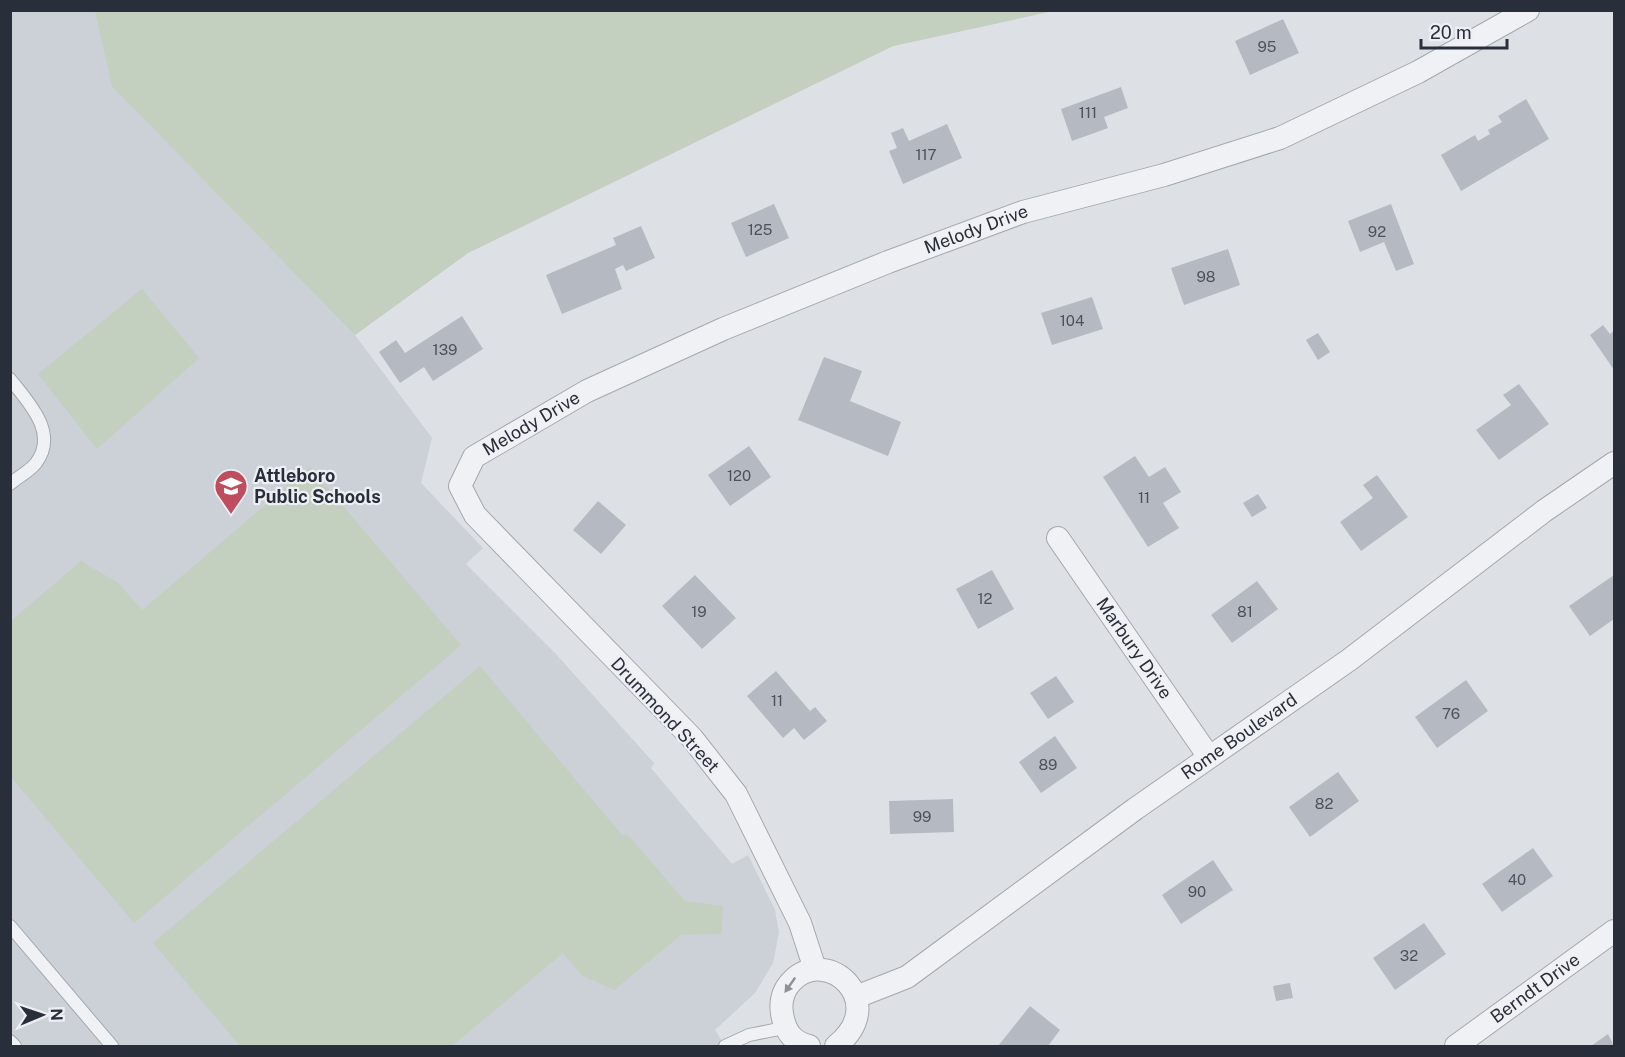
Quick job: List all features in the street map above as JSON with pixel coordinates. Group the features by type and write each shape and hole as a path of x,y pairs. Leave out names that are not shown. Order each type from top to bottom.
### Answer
{"street":[{"name":"Melody Drive","path":"465,495 460,486 474,457 587,391 723,329 888,262 1023,212 1164,175 1280,138 1418,72 1528,10"},
{"name":"Rome Boulevard","path":"856,997 907,977 1209,757 1349,660 1544,511 1614,463"},
{"name":"Drummond Street","path":"465,495 475,515 692,738 736,794 800,923 814,969"},
{"name":"Marbury Drive","path":"1058,538 1209,757"},
{"name":"Berndt Drive","path":"1456,1047 1614,931"},
{"path":"809,1047 797,1043 784,1028 781,1004 786,987 798,975 814,969 845,979 856,997 859,1010 853,1031 836,1047"}],"lane":[{"path":"10,379 41,420 44,433 43,448 36,462 10,484"},
{"path":"10,926 112,1047"},
{"path":"725,1047 749,1035 784,1028"},
{"path":"10,1041 15,1047"}],"shaded area":[{"name":"Attleboro Public Schools","path":"10,11 1053,11 893,46 468,253 355,335 432,438 421,483 483,548 466,564 555,653 654,763 651,768 732,864 748,855 775,910 779,933 773,963 755,993 715,1030 725,1046 11,1046"}],"green space":[{"path":"95,10 1053,11 893,46 468,253 355,335 112,86"},
{"path":"142,289 199,358 97,449 38,374"},
{"path":"310,467 461,645 134,923 11,777 11,621 81,561 118,583 142,610"},
{"path":"480,666 622,835 628,835 685,901 723,906 721,934 681,935 614,990 583,976 563,953 452,1046 240,1046 153,943"}],"building":[{"path":"1283,19 1299,53 1250,75 1235,41"},
{"path":"1121,87 1128,108 1104,117 1108,128 1072,141 1061,109"},
{"path":"1526,99 1549,139 1461,191 1441,155 1475,135 1478,141 1490,134 1488,130 1502,122 1498,116"},
{"path":"947,124 962,158 903,184 889,151 897,148 891,133 903,128 909,141"},
{"path":"774,204 789,238 746,257 731,223"},
{"path":"1391,204 1414,264 1396,271 1384,242 1360,252 1348,221"},
{"path":"641,226 655,258 626,271 623,265 615,269 622,289 562,314 546,275 616,245 613,238"},
{"path":"1228,249 1240,285 1184,305 1171,268"},
{"path":"1092,297 1103,329 1052,345 1041,313"},
{"path":"462,316 483,349 433,381 424,367 400,383 379,352 396,340 405,353"},
{"path":"1603,325 1610,334 1614,331 1614,370 1590,335"},
{"path":"1318,333 1330,352 1318,360 1306,340"},
{"path":"824,357 862,371 850,401 901,422 888,456 798,420"},
{"path":"1519,384 1549,424 1499,460 1476,430 1511,405 1503,395"},
{"path":"749,446 771,477 730,506 708,475"},
{"path":"1135,456 1149,477 1165,467 1181,492 1163,503 1179,528 1148,547 1103,477"},
{"path":"1377,475 1408,517 1361,551 1340,522 1373,498 1363,485"},
{"path":"1258,494 1267,508 1252,517 1243,503"},
{"path":"598,501 626,525 601,554 573,530"},
{"path":"992,570 1014,609 978,629 956,589"},
{"path":"695,575 736,618 702,649 662,606"},
{"path":"1614,575 1614,619 1590,636 1569,606"},
{"path":"1257,581 1278,609 1232,643 1211,615"},
{"path":"776,671 810,711 815,707 827,721 804,740 794,728 783,738 747,696"},
{"path":"1056,676 1074,702 1048,719 1030,693"},
{"path":"1466,680 1488,711 1437,748 1415,717"},
{"path":"1055,736 1077,768 1041,793 1019,762"},
{"path":"1338,772 1359,801 1310,837 1289,807"},
{"path":"953,799 954,832 890,834 889,801"},
{"path":"1533,848 1553,876 1502,912 1482,884"},
{"path":"1213,860 1233,890 1181,924 1162,895"},
{"path":"1424,923 1446,954 1395,990 1373,958"},
{"path":"1290,983 1293,998 1276,1001 1273,986"},
{"path":"1030,1006 1060,1030 1048,1046 998,1046"},
{"path":"1608,1034 1614,1046 1591,1046"}],"place":[{"name":"Attleboro Public Schools","path":"231,515"}]}
